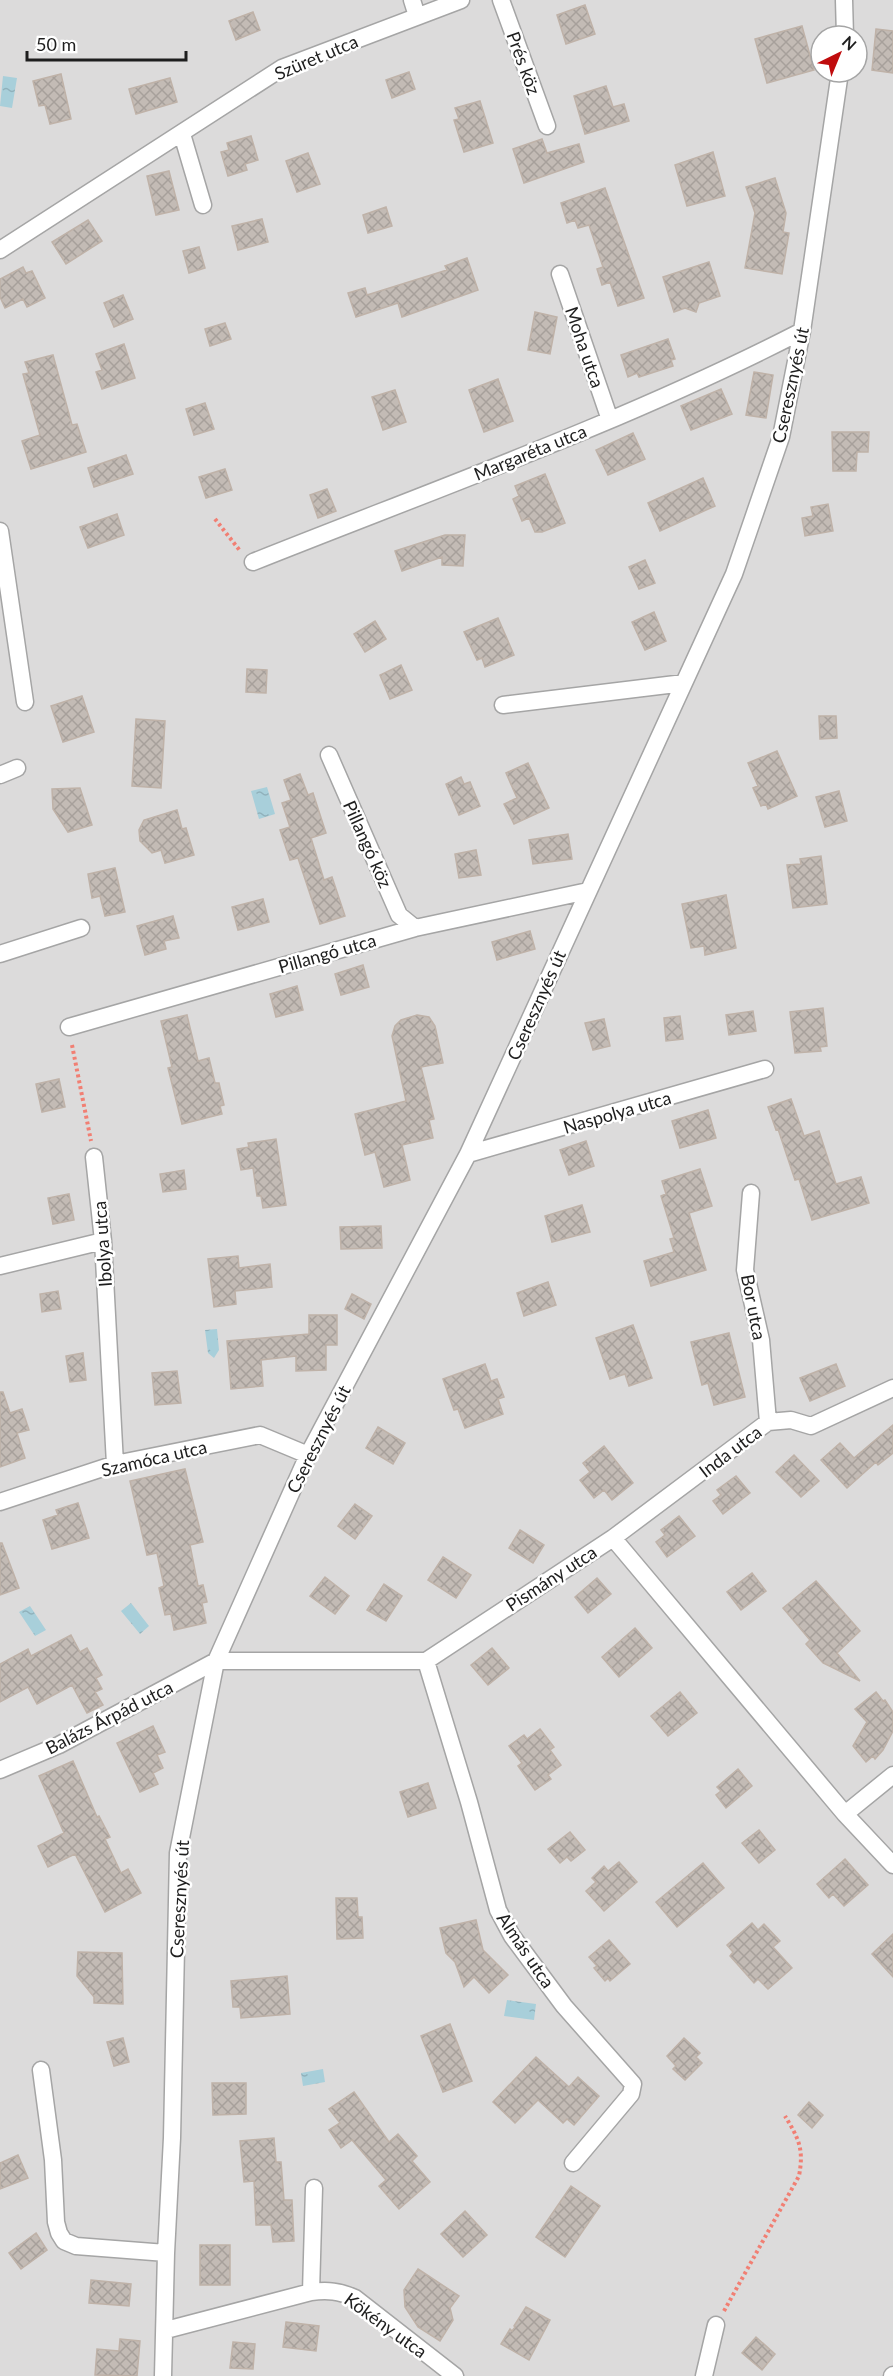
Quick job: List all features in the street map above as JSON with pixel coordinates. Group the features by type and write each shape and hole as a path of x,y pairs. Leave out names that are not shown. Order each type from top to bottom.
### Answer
{"street":[{"name":"Szüret utca","path":"0,250 282,68 415,8 461,0"},
{"name":"Prés köz","path":"501,0 547,126"},
{"path":"844,0 845,24"},
{"name":"Cseresznyés út","path":"163,2376 166,2330 165,2253 172,2138 178,1853 216,1661 308,1455 468,1154 734,574 781,437 802,332 838,84"},
{"path":"182,134 202,205"},
{"name":"Moha utca","path":"560,274 610,420"},
{"name":"Margaréta utca","path":"253,562 610,420 746,360 802,332"},
{"path":"0,531 25,702"},
{"path":"503,705 684,683"},
{"name":"Pillangó köz","path":"329,755 399,915 415,928"},
{"path":"0,775 17,768"},
{"name":"Pillangó utca","path":"69,1027 415,928 588,891"},
{"path":"0,954 81,928"},
{"name":"Naspolya utca","path":"468,1154 765,1069"},
{"name":"Ibolya utca","path":"94,1156 103,1241 115,1464"},
{"name":"Bor utca","path":"751,1192 745,1270 762,1340 768,1422"},
{"path":"0,1266 103,1241"},
{"name":"Inda utca","path":"613,1538 768,1422 791,1420 811,1426 893,1388"},
{"name":"Szamóca utca","path":"0,1502 115,1464 260,1435 308,1455"},
{"name":"Pismány utca","path":"426,1661 613,1538 845,1814 893,1865"},
{"path":"216,1661 426,1661"},
{"name":"Balázs Árpád utca","path":"0,1770 59,1745 216,1661"},
{"name":"Almás utca","path":"426,1661 469,1802 498,1910 512,1936 564,2006 633,2084 631,2094 573,2163"},
{"path":"845,1814 893,1775"},
{"path":"41,2070 54,2160 56,2222 64,2241 76,2246 165,2253"},
{"path":"311,2292 314,2188"},
{"name":"Kökény utca","path":"166,2330 311,2292 340,2291 355,2298 455,2376"},
{"path":"704,2376 716,2325"}],"path":[{"path":"215,519 249,561 253,562"},
{"path":"69,1027 94,1156"},
{"path":"716,2325 799,2176 802,2158 798,2138 785,2116"}],"shaded area":[{"path":"0,0 893,0 893,2376 0,2376"}],"water":[{"path":"3,76 17,78 12,108 0,106"},
{"path":"267,787 275,814 259,819 251,791"},
{"path":"217,1329 219,1350 214,1358 208,1353 205,1330"},
{"path":"131,1603 149,1626 140,1634 121,1611"},
{"path":"30,1606 46,1630 35,1636 19,1612"},
{"path":"507,2000 536,2004 534,2020 504,2016"},
{"path":"323,2069 325,2082 303,2086 301,2073"}],"building":[{"path":"585,5 595,34 566,44 557,15"},
{"path":"253,12 260,30 236,40 229,21"},
{"path":"802,26 809,52 809,71 767,83 755,39"},
{"path":"876,29 893,31 893,73 872,70"},
{"path":"409,72 415,89 392,98 386,80"},
{"path":"61,74 71,119 50,124 45,105 39,106 33,81"},
{"path":"170,78 177,102 136,114 129,89"},
{"path":"606,86 613,107 624,104 629,121 585,134 574,96"},
{"path":"480,101 493,143 464,152 454,120 459,119 455,108"},
{"path":"251,136 258,160 245,164 247,170 228,176 221,152 229,150 227,143"},
{"path":"542,139 547,153 579,144 584,162 524,183 513,149"},
{"path":"713,152 725,196 687,206 675,165"},
{"path":"308,153 320,184 297,192 286,161"},
{"path":"169,171 179,210 156,215 147,176"},
{"path":"775,178 786,213 783,232 789,233 782,274 745,268 755,213 746,187"},
{"path":"605,188 644,298 618,306 610,282 602,285 597,269 603,267 589,225 578,228 575,220 567,223 561,203"},
{"path":"386,207 392,226 368,233 363,215"},
{"path":"262,219 268,242 238,250 232,226"},
{"path":"88,220 102,241 66,264 52,242"},
{"path":"199,247 205,268 189,273 183,251"},
{"path":"467,258 478,290 402,317 398,303 356,317 348,293 365,288 367,295 447,270 445,266"},
{"path":"709,262 720,296 699,303 696,312 685,308 674,312 663,277"},
{"path":"23,267 26,273 32,271 45,298 27,307 23,299 5,308 0,297 0,279"},
{"path":"123,295 133,319 114,327 104,303"},
{"path":"535,312 557,317 550,354 528,350"},
{"path":"225,323 231,339 210,346 205,329"},
{"path":"668,339 675,359 671,360 673,366 639,377 637,373 628,377 621,355"},
{"path":"124,344 135,378 102,389 96,372 102,370 96,354"},
{"path":"53,355 72,425 77,424 86,452 31,469 22,441 40,435 23,374 29,373 25,362"},
{"path":"754,372 773,375 766,418 746,415"},
{"path":"498,379 513,421 484,432 469,390"},
{"path":"721,389 732,414 691,430 681,406"},
{"path":"395,390 406,422 383,430 372,397"},
{"path":"205,403 214,429 194,435 186,409"},
{"path":"832,432 869,432 868,452 857,452 856,471 833,471"},
{"path":"633,433 645,459 608,475 596,450"},
{"path":"126,455 133,474 94,487 88,468"},
{"path":"225,469 232,490 206,498 199,477"},
{"path":"545,474 565,523 542,532 535,532 529,518 522,521 513,499 519,496 515,486"},
{"path":"703,478 715,506 660,531 648,503"},
{"path":"327,489 336,511 318,518 310,495"},
{"path":"828,504 833,531 805,536 802,518 813,516 811,507"},
{"path":"117,514 124,535 88,548 80,527"},
{"path":"445,535 465,535 463,566 442,565 442,557 402,571 395,551"},
{"path":"645,560 655,583 639,589 629,567"},
{"path":"654,612 666,641 645,650 632,622"},
{"path":"498,618 514,655 485,667 482,658 477,660 464,632"},
{"path":"375,621 386,639 365,652 354,634"},
{"path":"401,665 412,690 390,699 380,675"},
{"path":"247,669 267,670 266,693 246,692"},
{"path":"82,696 94,732 63,742 51,706"},
{"path":"819,716 836,716 837,738 820,739"},
{"path":"136,719 165,721 161,788 132,786"},
{"path":"777,751 797,796 768,809 766,804 761,806 753,788 758,786 748,763"},
{"path":"528,763 549,808 514,824 504,804 517,798 506,773"},
{"path":"300,774 308,795 313,793 326,833 311,838 324,880 332,877 345,916 320,924 298,858 290,860 280,830 290,827 282,803 291,800 284,780"},
{"path":"461,777 464,784 470,782 480,806 459,815 446,784"},
{"path":"80,788 92,825 68,832 53,809 52,789"},
{"path":"839,791 847,821 825,827 816,797"},
{"path":"177,810 182,829 186,828 194,855 165,863 161,850 152,853 140,841 139,830 144,820"},
{"path":"568,834 572,859 533,864 529,840"},
{"path":"476,850 481,875 459,878 455,854"},
{"path":"821,856 827,904 793,908 787,865 801,864 800,859"},
{"path":"115,868 125,912 105,916 100,896 92,898 88,874"},
{"path":"726,895 736,948 705,955 704,946 691,948 682,904"},
{"path":"263,899 269,922 238,930 232,907"},
{"path":"173,916 179,938 164,941 166,949 145,955 137,926"},
{"path":"530,931 535,949 497,960 492,942"},
{"path":"363,965 369,987 341,995 335,974"},
{"path":"297,986 303,1010 276,1017 270,994"},
{"path":"823,1008 827,1046 820,1047 821,1051 795,1053 790,1012"},
{"path":"753,1011 756,1031 729,1035 726,1015"},
{"path":"187,1015 198,1061 209,1058 215,1083 219,1083 224,1105 220,1106 222,1114 182,1124 168,1068 172,1067 161,1021"},
{"path":"417,1015 429,1017 435,1026 443,1063 421,1067 434,1119 429,1120 433,1138 402,1145 410,1180 384,1187 375,1152 365,1155 355,1114 406,1101 392,1036 395,1026 401,1020"},
{"path":"680,1016 683,1039 666,1041 664,1018"},
{"path":"604,1019 610,1046 593,1050 585,1023"},
{"path":"59,1079 65,1107 42,1112 36,1084"},
{"path":"791,1099 804,1136 819,1131 836,1184 861,1177 869,1203 812,1220 799,1179 795,1180 768,1107"},
{"path":"708,1110 716,1138 680,1148 672,1121"},
{"path":"276,1139 286,1205 263,1208 261,1196 257,1196 253,1168 241,1170 237,1149 249,1147 248,1143"},
{"path":"586,1141 594,1166 569,1175 560,1150"},
{"path":"700,1169 712,1206 689,1213 706,1270 651,1286 644,1261 674,1252 670,1239 674,1238 661,1196 666,1194 662,1181"},
{"path":"184,1170 186,1189 163,1192 160,1174"},
{"path":"69,1194 74,1220 53,1224 48,1198"},
{"path":"582,1205 590,1232 552,1242 545,1216"},
{"path":"381,1226 382,1248 341,1249 340,1227"},
{"path":"238,1256 239,1268 270,1264 272,1287 235,1291 236,1304 214,1307 208,1259"},
{"path":"548,1282 556,1305 524,1316 517,1293"},
{"path":"58,1291 61,1309 42,1312 40,1294"},
{"path":"352,1294 371,1304 364,1319 345,1309"},
{"path":"309,1315 337,1315 337,1345 326,1345 326,1370 296,1371 296,1356 261,1360 263,1386 231,1389 227,1341 309,1334"},
{"path":"633,1325 652,1378 629,1386 625,1374 610,1379 596,1338"},
{"path":"729,1333 745,1397 714,1405 708,1383 702,1385 691,1342"},
{"path":"83,1353 86,1380 70,1382 66,1356"},
{"path":"485,1364 491,1381 497,1379 504,1397 498,1399 503,1414 465,1428 458,1409 454,1410 443,1379"},
{"path":"836,1364 845,1386 810,1401 800,1378"},
{"path":"177,1371 181,1403 155,1405 152,1373"},
{"path":"0,1392 3,1392 10,1413 22,1409 29,1430 17,1433 25,1458 0,1467"},
{"path":"893,1425 893,1453 878,1465 876,1462 847,1488 821,1460 840,1443 854,1458"},
{"path":"378,1427 405,1443 393,1464 366,1448"},
{"path":"604,1446 633,1483 612,1500 604,1490 594,1498 580,1480 590,1472 583,1463"},
{"path":"794,1455 819,1481 801,1497 776,1472"},
{"path":"185,1469 203,1542 190,1545 198,1586 203,1585 207,1602 202,1603 206,1623 174,1630 171,1614 165,1615 159,1588 164,1586 157,1553 147,1555 130,1481"},
{"path":"736,1476 750,1493 723,1514 713,1501 721,1495 717,1490"},
{"path":"78,1503 89,1538 52,1549 43,1520 58,1515 56,1510"},
{"path":"355,1504 372,1516 355,1539 338,1526"},
{"path":"679,1516 695,1536 667,1557 656,1542 665,1535 661,1530"},
{"path":"520,1530 544,1545 533,1563 509,1548"},
{"path":"0,1543 2,1543 19,1588 0,1595"},
{"path":"443,1557 471,1575 456,1598 428,1580"},
{"path":"752,1573 766,1591 741,1610 727,1592"},
{"path":"325,1577 349,1596 335,1614 310,1596"},
{"path":"597,1578 611,1594 588,1613 575,1597"},
{"path":"816,1581 860,1631 837,1653 860,1681 823,1663 806,1644 810,1640 783,1608"},
{"path":"384,1584 402,1596 386,1621 367,1610"},
{"path":"635,1628 652,1648 619,1677 602,1657"},
{"path":"71,1635 80,1652 87,1648 102,1675 96,1678 102,1689 95,1692 103,1705 87,1713 72,1685 37,1704 28,1687 0,1702 0,1664 28,1649 31,1656"},
{"path":"492,1648 509,1668 488,1685 471,1665"},
{"path":"680,1692 697,1713 668,1736 651,1716"},
{"path":"876,1692 893,1712 893,1731 883,1750 875,1759 873,1756 866,1762 853,1746 867,1722 855,1709"},
{"path":"153,1726 165,1752 157,1755 163,1768 153,1773 158,1784 140,1792 117,1743"},
{"path":"540,1729 554,1747 550,1750 561,1765 548,1775 551,1779 535,1790 518,1766 522,1763 509,1746 524,1735 527,1739"},
{"path":"73,1761 97,1817 99,1816 110,1837 105,1839 121,1873 128,1869 141,1893 105,1912 75,1854 48,1867 38,1846 64,1833 39,1776"},
{"path":"738,1769 752,1786 726,1808 716,1795 721,1791 717,1787"},
{"path":"428,1783 436,1808 408,1817 400,1792"},
{"path":"759,1830 775,1850 759,1863 742,1843"},
{"path":"570,1832 585,1850 571,1861 567,1857 560,1863 548,1849"},
{"path":"845,1859 868,1885 844,1906 833,1894 829,1898 817,1884"},
{"path":"619,1862 637,1882 604,1911 586,1891 596,1882 592,1878 604,1866 608,1871"},
{"path":"703,1863 724,1888 677,1927 656,1902"},
{"path":"336,1898 357,1898 358,1917 362,1917 363,1938 337,1939"},
{"path":"476,1920 483,1950 508,1975 489,1993 474,1977 464,1987 455,1962 446,1953 440,1928"},
{"path":"752,1923 758,1930 764,1924 780,1941 773,1947 792,1968 768,1989 758,1979 754,1983 730,1956 733,1952 727,1945"},
{"path":"893,1934 893,1977 872,1954"},
{"path":"609,1940 630,1964 610,1981 608,1978 605,1981 594,1968 597,1966 589,1957"},
{"path":"78,1952 122,1953 123,2004 94,2003 94,1997 77,1976"},
{"path":"287,1976 290,2014 241,2018 240,2007 233,2007 231,1981"},
{"path":"450,2024 472,2081 443,2092 421,2036"},
{"path":"123,2038 129,2062 114,2066 107,2042"},
{"path":"684,2038 700,2053 696,2057 702,2063 685,2080 673,2069 676,2066 667,2056"},
{"path":"536,2057 569,2087 578,2077 599,2096 574,2125 567,2119 563,2123 538,2100 515,2123 493,2102"},
{"path":"212,2083 246,2083 246,2114 213,2115"},
{"path":"354,2092 389,2142 398,2134 417,2156 412,2161 430,2182 399,2209 379,2186 386,2180 352,2140 341,2148 329,2130 340,2123 329,2109"},
{"path":"809,2102 823,2115 812,2128 798,2115"},
{"path":"274,2138 276,2162 281,2162 284,2200 292,2200 294,2241 273,2242 271,2225 256,2225 254,2181 244,2182 240,2141"},
{"path":"18,2155 28,2178 0,2189 0,2163"},
{"path":"571,2186 600,2206 565,2257 536,2237"},
{"path":"465,2211 487,2235 463,2257 441,2234"},
{"path":"36,2233 47,2250 21,2269 9,2253"},
{"path":"200,2245 230,2245 230,2285 200,2285"},
{"path":"418,2269 459,2296 450,2308 453,2320 440,2341 418,2327 405,2307 404,2290"},
{"path":"91,2280 131,2284 129,2306 89,2303"},
{"path":"526,2307 550,2320 529,2360 501,2344 510,2329 512,2331 515,2327"},
{"path":"286,2322 319,2326 316,2351 283,2347"},
{"path":"756,2337 775,2354 762,2370 742,2353"},
{"path":"120,2339 140,2341 137,2376 95,2375 97,2349 119,2351"},
{"path":"233,2342 255,2344 253,2369 230,2368"}]}
